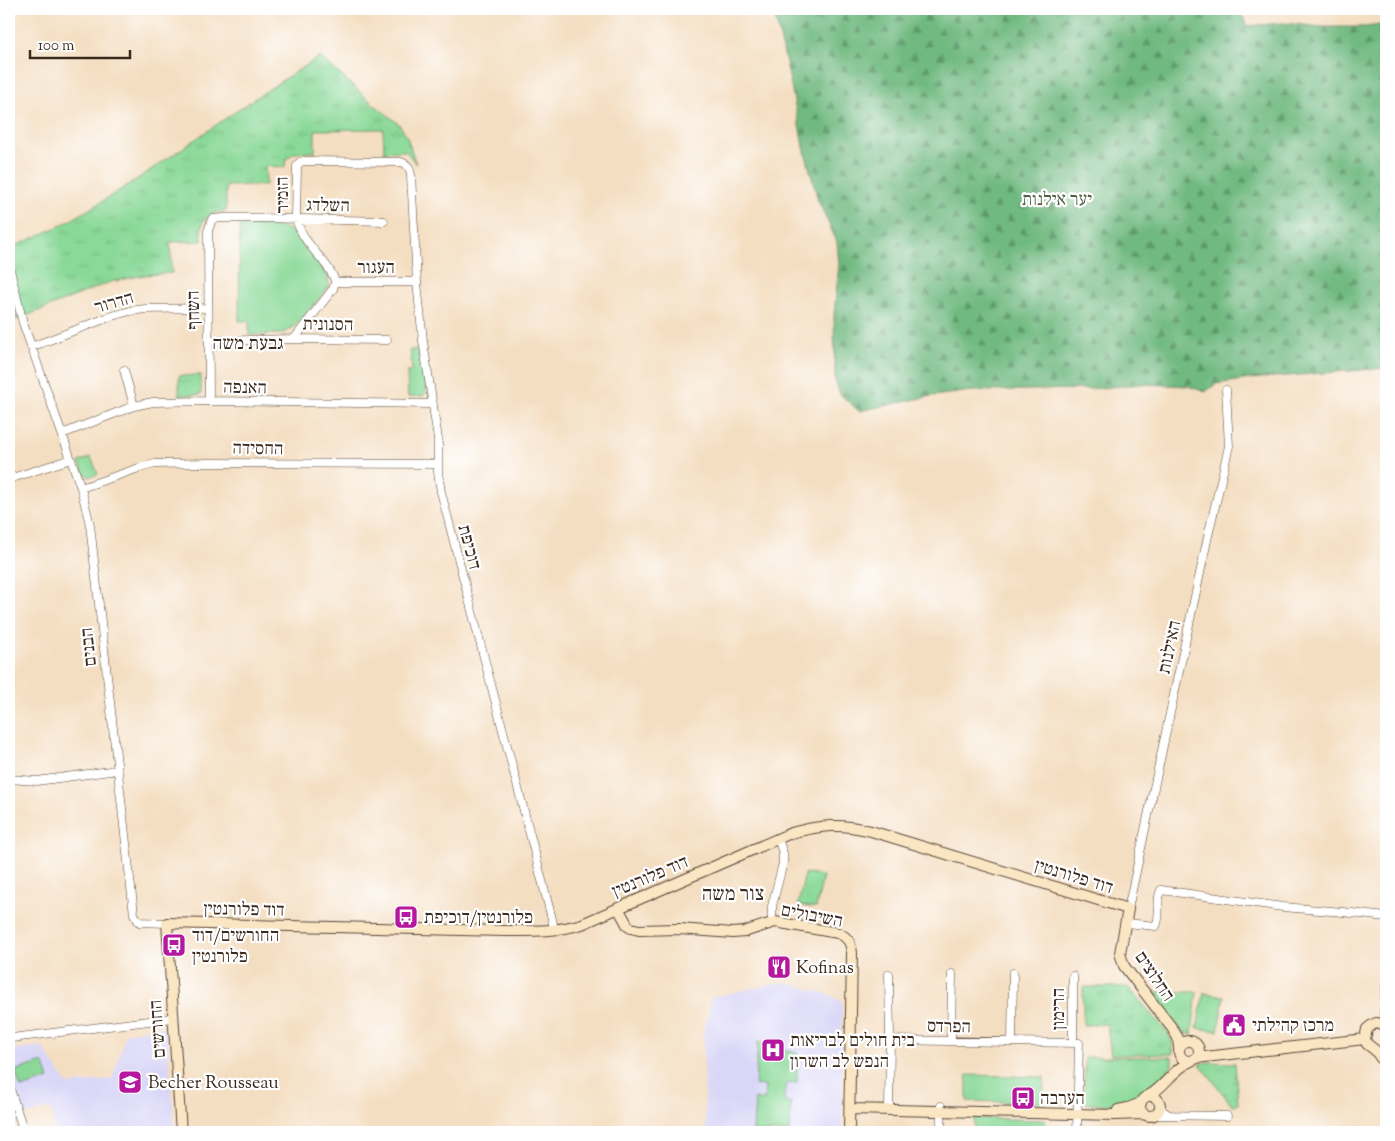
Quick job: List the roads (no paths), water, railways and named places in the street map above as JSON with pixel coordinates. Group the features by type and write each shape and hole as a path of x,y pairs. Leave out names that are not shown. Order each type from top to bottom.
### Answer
{"street":[{"name":"הזמיר","path":"336,282 332,273 301,233 296,219 296,166 304,161 401,162 405,164"},
{"name":"דוכיפת","path":"405,164 408,166 411,175 417,282 423,341 439,446 438,479 554,930"},
{"name":"השלדג","path":"212,219 258,218 384,221"},
{"name":"השחף","path":"209,401 208,232 212,219"},
{"name":"הבנים","path":"9,266 19,310 81,488 90,525 134,914 139,922 167,923"},
{"name":"העגור","path":"336,282 417,282"},
{"path":"294,339 336,282"},
{"name":"הדרור","path":"32,347 112,316 130,311 208,308"},
{"name":"הסנונית","path":"209,341 294,339 387,340"},
{"path":"124,370 134,406"},
{"name":"האילנות","path":"1128,909 1229,446 1226,390"},
{"name":"האנפה","path":"62,434 134,406 153,402 433,404"},
{"path":"9,480 71,459"},
{"name":"החסידה","path":"81,488 155,464 438,464"},
{"path":"9,779 37,781 117,770"},
{"name":"דוד פלורנטין","path":"167,923 504,931 564,929 582,924 778,839 827,825 854,826 1128,909"},
{"path":"772,923 772,906 783,863 783,853 778,839"},
{"path":"1126,923 1156,926 1160,919 1158,895 1161,890 1284,907 1386,917"},
{"name":"השיבולים","path":"618,908 628,926 639,930 679,929 733,933 744,932 772,923 784,923 838,933 846,937 850,943 852,953 850,1132"},
{"name":"החלוצים","path":"1128,909 1120,953 1124,966 1172,1028 1178,1038 1180,1051"},
{"name":"החורשים","path":"167,923 181,1132"},
{"path":"1012,1042 1013,973"},
{"path":"889,974 889,1107"},
{"path":"951,1041 952,974"},
{"name":"הרימון","path":"1073,976 1078,1112 1077,1132"},
{"path":"1386,986 1383,1024 1372,1025 1367,1029 1366,1034 1370,1047 1375,1050 1386,1065"},
{"path":"9,1040 12,1038 172,1018"},
{"name":"החלוצים","path":"1172,1028 1195,1044 1220,1055"},
{"name":"החלוצים","path":"1194,1060 1220,1055 1366,1039"},
{"name":"הפרדס","path":"890,1040 1076,1043"},
{"path":"1150,1115 1158,1111 1159,1093 1176,1068 1182,1043 1188,1041 1195,1044 1199,1052 1194,1060 1182,1065 1172,1074"},
{"path":"1375,1050 1386,1048"},
{"path":"1180,1051 1184,1060 1194,1060"},
{"path":"1078,1112 1121,1110 1132,1107 1164,1084"},
{"path":"9,1086 24,1132"},
{"path":"1144,1100 1154,1097 1163,1111 1169,1115"},
{"path":"1144,1100 1141,1110 1150,1115"},
{"path":"850,1106 1078,1112 1115,1115 1227,1116"},
{"path":"941,1109 941,1132"}],"place":[{"name":"פלורנטין/דוכיפת","path":"406,917"},
{"name":"החורשים/דוד פלורנטין","path":"174,945"},
{"name":"Kofinas","path":"779,967"},
{"name":"מרכז קהילתי","path":"1234,1025"},
{"name":"בית חולים לבריאות הנפש לב השרון","path":"773,1050"},
{"name":"Becher Rousseau","path":"130,1082"},
{"name":"הערבה","path":"1023,1098"}],"district":[{"name":"גבעת משה","path":"248,342"},
{"name":"צור משה","path":"733,893"}],"park label":[{"name":"יער אילנות","path":"1057,199"}]}
